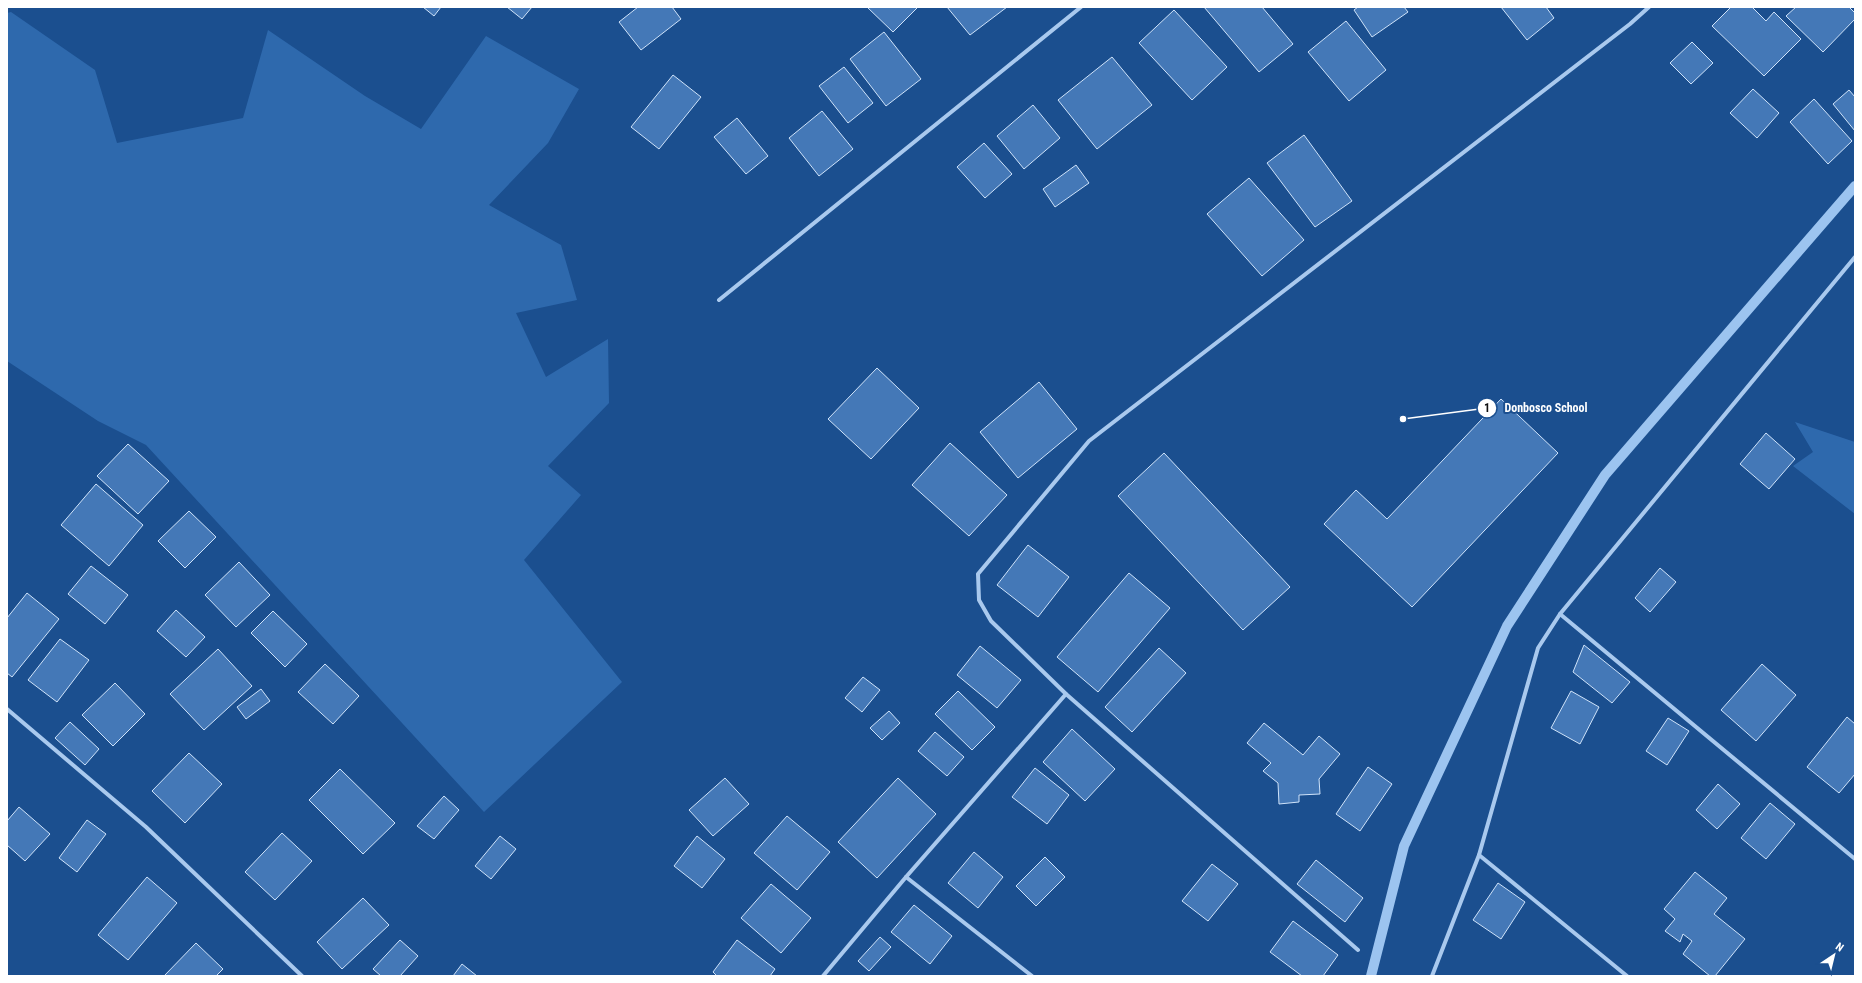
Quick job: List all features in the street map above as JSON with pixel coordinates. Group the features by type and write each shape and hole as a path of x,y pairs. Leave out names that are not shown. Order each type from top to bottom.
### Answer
{"street":[{"path":"719,300 1081,7"},
{"path":"1358,950 1066,694 991,622 979,600 978,574 1084,447 1108,426 1630,24 1649,7"},
{"path":"1432,976 1479,855 1538,648 1560,614 1855,257"},
{"path":"1560,614 1855,859"},
{"path":"823,976 906,877 1066,694"},
{"path":"7,709 146,827 302,976"},
{"path":"1479,855 1627,976"},
{"path":"906,877 1032,976"}],"shaded area":[{"path":"11,12 95,70 117,143 243,118 268,30 365,96 421,129 486,36 579,89 548,143 489,205 561,245 577,300 516,313 546,377 608,339 609,403 548,466 581,495 524,560 622,682 484,812 146,445 98,421 7,361 7,13"},
{"path":"1795,422 1855,442 1855,514 1793,466 1813,452"}],"building":[{"path":"423,7 441,7 434,16"},
{"path":"507,7 532,7 522,19"},
{"path":"638,7 672,7 681,19 641,50 619,22"},
{"path":"867,7 918,7 893,32"},
{"path":"947,7 1007,7 970,35"},
{"path":"1204,7 1262,7 1293,44 1259,72"},
{"path":"1358,7 1404,7 1408,12 1372,37 1354,10"},
{"path":"1501,7 1546,7 1554,18 1527,40"},
{"path":"1731,7 1752,7 1766,21 1774,12 1801,39 1764,76 1712,26"},
{"path":"1796,7 1849,7 1855,13 1855,19 1823,52 1786,16"},
{"path":"1174,10 1227,67 1192,100 1139,43"},
{"path":"1346,21 1386,70 1349,101 1308,52"},
{"path":"884,32 921,79 886,106 850,59"},
{"path":"1692,42 1713,63 1691,84 1670,63"},
{"path":"1112,57 1152,105 1097,149 1058,100"},
{"path":"844,67 873,103 848,123 819,86"},
{"path":"673,75 701,97 659,149 631,127"},
{"path":"1753,89 1779,113 1757,138 1730,113"},
{"path":"1849,90 1855,97 1855,131 1833,104"},
{"path":"1814,99 1852,141 1828,164 1790,122"},
{"path":"1033,105 1060,138 1024,169 997,136"},
{"path":"822,111 853,149 819,176 789,138"},
{"path":"737,118 768,156 746,174 714,137"},
{"path":"1304,135 1352,201 1315,227 1267,163"},
{"path":"984,143 1012,174 985,198 957,167"},
{"path":"1076,165 1089,183 1055,207 1043,189"},
{"path":"1249,178 1304,240 1262,276 1207,214"},
{"path":"877,368 919,408 871,459 828,419"},
{"path":"1039,382 1077,429 1018,478 980,432"},
{"path":"1501,399 1558,453 1412,607 1324,524 1356,490 1387,519"},
{"path":"1766,433 1795,459 1769,489 1740,464"},
{"path":"950,443 1007,495 969,536 912,485"},
{"path":"128,444 169,481 138,514 97,476"},
{"path":"1164,453 1290,587 1243,630 1118,496"},
{"path":"96,484 143,525 109,566 61,525"},
{"path":"189,511 216,537 185,568 158,541"},
{"path":"1028,545 1069,577 1038,617 997,585"},
{"path":"239,562 270,595 236,627 205,595"},
{"path":"91,566 128,595 105,624 68,594"},
{"path":"1660,568 1676,582 1650,612 1635,598"},
{"path":"1129,573 1170,608 1098,692 1057,657"},
{"path":"27,593 59,619 12,677 7,673 7,618"},
{"path":"176,610 205,637 186,657 157,631"},
{"path":"273,611 307,644 285,667 251,633"},
{"path":"60,639 89,660 57,702 28,680"},
{"path":"1584,645 1630,682 1612,703 1573,672"},
{"path":"980,646 1021,680 997,708 957,675"},
{"path":"1159,648 1186,673 1132,732 1105,707"},
{"path":"218,649 252,686 204,730 170,694"},
{"path":"325,664 359,696 333,724 298,692"},
{"path":"1762,664 1796,695 1756,741 1721,710"},
{"path":"863,677 880,690 862,712 845,698"},
{"path":"115,683 145,714 113,746 82,715"},
{"path":"261,689 270,701 246,719 237,707"},
{"path":"958,691 995,727 972,750 935,714"},
{"path":"1571,691 1599,707 1580,744 1551,728"},
{"path":"889,711 900,723 882,740 870,728"},
{"path":"1847,717 1855,724 1855,774 1839,793 1807,767"},
{"path":"1668,718 1689,731 1667,765 1646,751"},
{"path":"70,722 99,749 85,765 55,738"},
{"path":"1264,723 1303,755 1319,736 1340,754 1319,779 1320,794 1299,795 1299,802 1279,804 1278,783 1263,771 1271,763 1247,743"},
{"path":"1072,729 1115,769 1085,801 1043,762"},
{"path":"935,732 964,757 947,776 918,751"},
{"path":"189,753 222,784 185,823 152,791"},
{"path":"1368,767 1392,784 1360,831 1336,814"},
{"path":"1035,768 1069,795 1047,824 1012,797"},
{"path":"340,769 395,823 363,854 309,800"},
{"path":"725,778 749,804 713,836 689,810"},
{"path":"898,778 936,814 877,878 838,842"},
{"path":"1718,784 1740,804 1717,829 1696,810"},
{"path":"444,796 459,810 434,839 417,826"},
{"path":"1770,803 1795,824 1766,859 1741,838"},
{"path":"19,807 50,834 25,861 7,845 7,821"},
{"path":"787,816 830,852 797,890 754,853"},
{"path":"87,820 106,834 77,872 59,858"},
{"path":"282,833 312,861 275,900 245,872"},
{"path":"500,836 516,849 491,879 475,866"},
{"path":"697,836 725,859 702,888 674,866"},
{"path":"974,852 1003,877 978,908 948,883"},
{"path":"1045,857 1065,877 1036,906 1016,886"},
{"path":"1316,860 1363,898 1345,922 1297,884"},
{"path":"1212,864 1238,884 1208,921 1182,901"},
{"path":"1695,872 1727,898 1714,914 1745,939 1715,976 1710,976 1683,954 1692,941 1683,934 1680,942 1665,931 1675,919 1664,909"},
{"path":"147,877 177,903 128,960 98,935"},
{"path":"1498,883 1525,902 1501,939 1473,920"},
{"path":"771,884 811,918 781,953 741,918"},
{"path":"363,898 389,925 342,969 317,942"},
{"path":"914,905 952,936 930,964 891,932"},
{"path":"1293,921 1338,955 1323,976 1302,976 1270,952"},
{"path":"880,937 891,947 869,971 858,961"},
{"path":"400,940 418,956 400,976 381,976 373,969"},
{"path":"737,940 775,969 770,976 717,976 713,972"},
{"path":"196,943 223,969 216,976 164,976"},
{"path":"462,964 477,976 453,976"}],"waterway":[{"path":"1371,976 1404,846 1507,626 1605,475 1855,186"}],"place":[{"name":"Donbosco School","path":"1403,419"}]}
